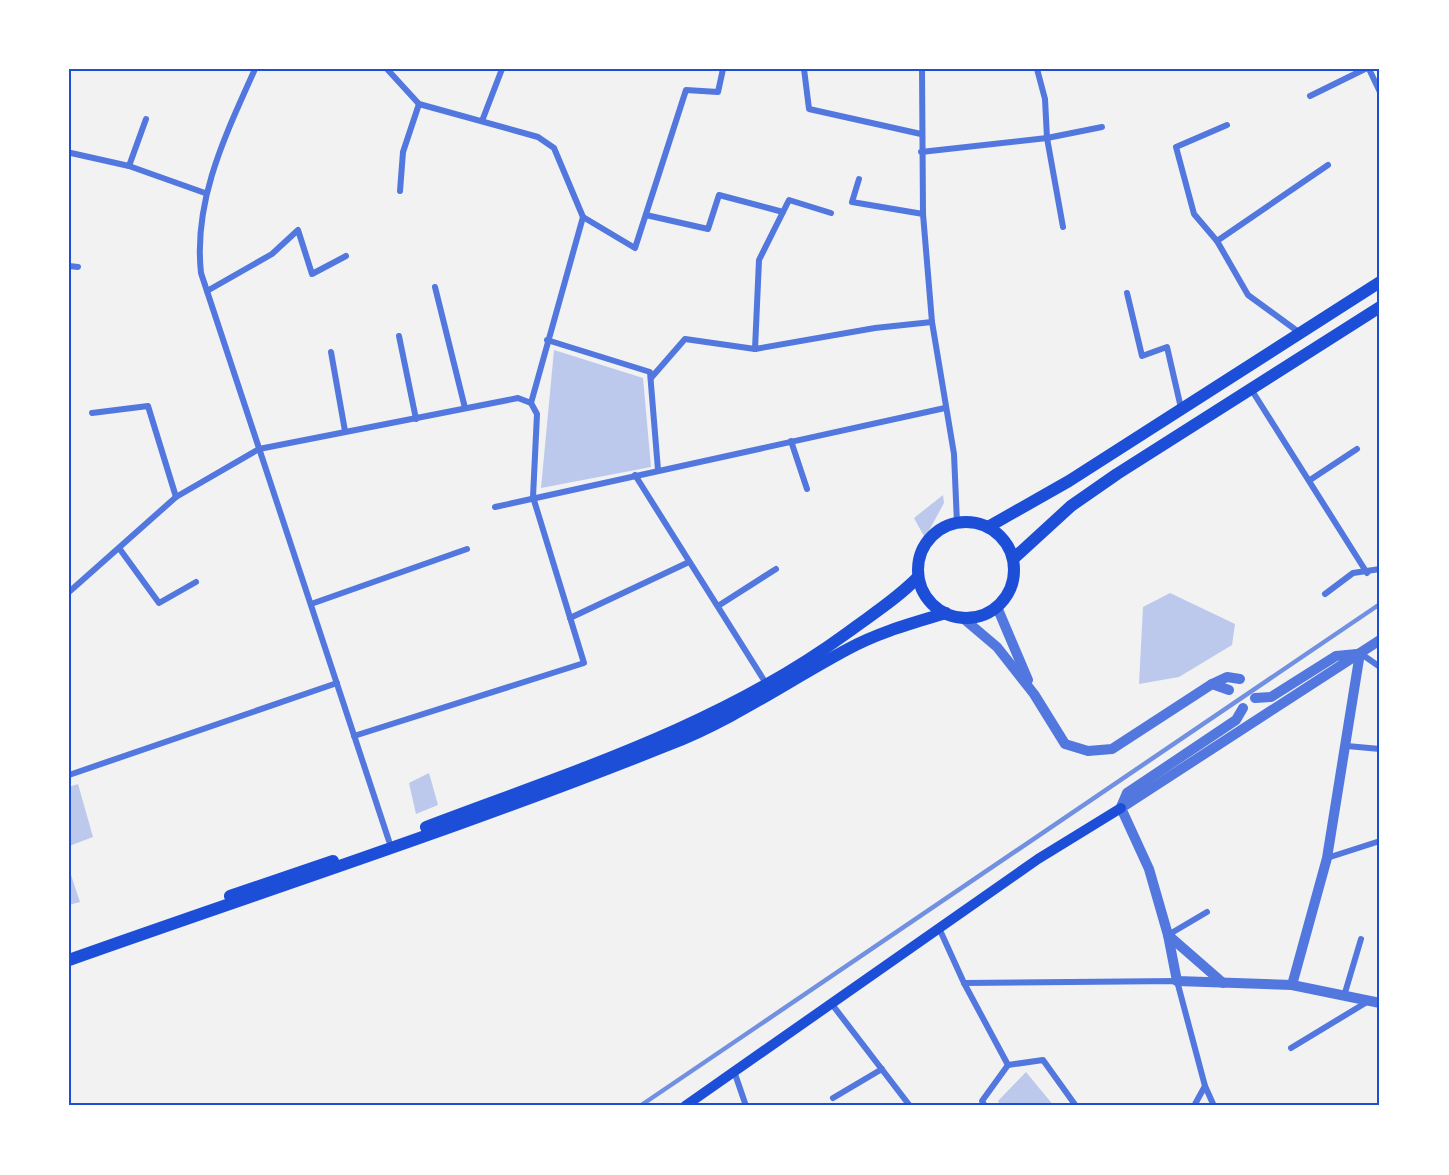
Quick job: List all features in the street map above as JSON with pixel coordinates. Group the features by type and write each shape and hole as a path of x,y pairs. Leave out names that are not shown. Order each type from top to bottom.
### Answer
{"main road":[{"path":"988,527 1069,481 1380,282"},
{"path":"1013,559 1071,506 1193,425 1380,307"},
{"path":"1181,408 1193,425"},
{"path":"973,522 988,527 1000,537 1013,559 1013,581 1005,598 997,607 964,619 937,609 924,594 918,577 918,562 923,548 937,532 957,523 973,522"},
{"path":"69,951 389,841 664,737 767,686 828,647 902,593 918,577"},
{"path":"69,960 318,875 555,790 671,744 758,702 835,657 882,633 946,613"},
{"path":"686,1106 938,927 1038,859 1121,807"}],"street":[{"path":"255,69 224,140 205,193 198,246 201,273 389,841"},
{"path":"387,69 419,104 538,137 554,148 583,217 635,248 686,90 718,92 723,69"},
{"path":"482,121 502,69"},
{"path":"804,69 809,110 921,134"},
{"path":"922,69 923,214 932,321 954,454 957,523"},
{"path":"1036,69 1046,99 1047,138 1063,227"},
{"path":"1310,96 1367,69 1380,92"},
{"path":"400,191 403,152 419,104"},
{"path":"129,166 147,119"},
{"path":"1227,125 1176,147 1194,214 1217,241 1248,295 1300,333"},
{"path":"921,152 1047,138 1102,127"},
{"path":"70,153 129,166 205,193"},
{"path":"1217,241 1328,165"},
{"path":"859,179 852,202 923,214"},
{"path":"646,215 708,229 719,195 783,212"},
{"path":"755,349 759,260 789,200 831,213"},
{"path":"531,403 583,217"},
{"path":"207,291 272,254 298,230 312,274 346,256"},
{"path":"69,266 78,267"},
{"path":"435,287 465,408"},
{"path":"1127,293 1142,356 1167,347 1181,408"},
{"path":"651,378 685,339 755,349 876,328 932,321"},
{"path":"399,336 416,418"},
{"path":"547,340 650,372 658,470"},
{"path":"331,352 345,431"},
{"path":"1251,388 1367,573"},
{"path":"69,592 176,497 259,449 518,398 531,403 537,414 533,497 584,663 354,736"},
{"path":"92,413 148,406 176,497"},
{"path":"495,507 945,408"},
{"path":"791,441 807,489"},
{"path":"1310,480 1357,449"},
{"path":"634,475 767,686"},
{"path":"119,548 159,603 196,582"},
{"path":"310,604 467,549"},
{"path":"570,618 689,562"},
{"path":"718,606 776,569"},
{"path":"1325,594 1353,573 1367,573 1380,569"},
{"path":"997,607 1034,694"},
{"path":"964,619 997,646 1034,694 1065,744 1088,751 1112,749 1212,684 1227,677 1240,679"},
{"path":"1121,807 1380,640"},
{"path":"1292,985 1327,858 1347,746 1360,653"},
{"path":"1255,698 1271,697 1336,656 1360,653 1380,667"},
{"path":"69,775 337,683"},
{"path":"1212,684 1229,690"},
{"path":"1214,1106 1205,1086 1177,981 1168,935 1149,869 1121,807 1127,793 1236,720 1243,708"},
{"path":"1347,746 1380,749"},
{"path":"1327,858 1380,841"},
{"path":"1168,935 1208,912"},
{"path":"938,927 964,983 1008,1065"},
{"path":"1168,935 1223,983"},
{"path":"1344,997 1361,939"},
{"path":"964,983 1177,981 1292,985 1380,1003"},
{"path":"1291,1048 1367,1002"},
{"path":"831,1003 910,1106"},
{"path":"985,1106 982,1101 1008,1065 1043,1060 1076,1106"},
{"path":"833,1098 882,1069"},
{"path":"733,1071 746,1106"},
{"path":"1194,1106 1205,1086"}],"building":[{"path":"554,350 643,378 651,467 541,488"},
{"path":"943,495 944,503 925,538 914,518"},
{"path":"1170,593 1235,624 1232,645 1179,677 1139,684 1143,607"},
{"path":"429,773 438,805 416,814 409,783"},
{"path":"78,784 93,837 69,846 69,787"},
{"path":"69,869 80,902 69,905"},
{"path":"1026,1072 1054,1106 1001,1106 998,1101"}],"railway":[{"path":"640,1106 1380,604"}]}
